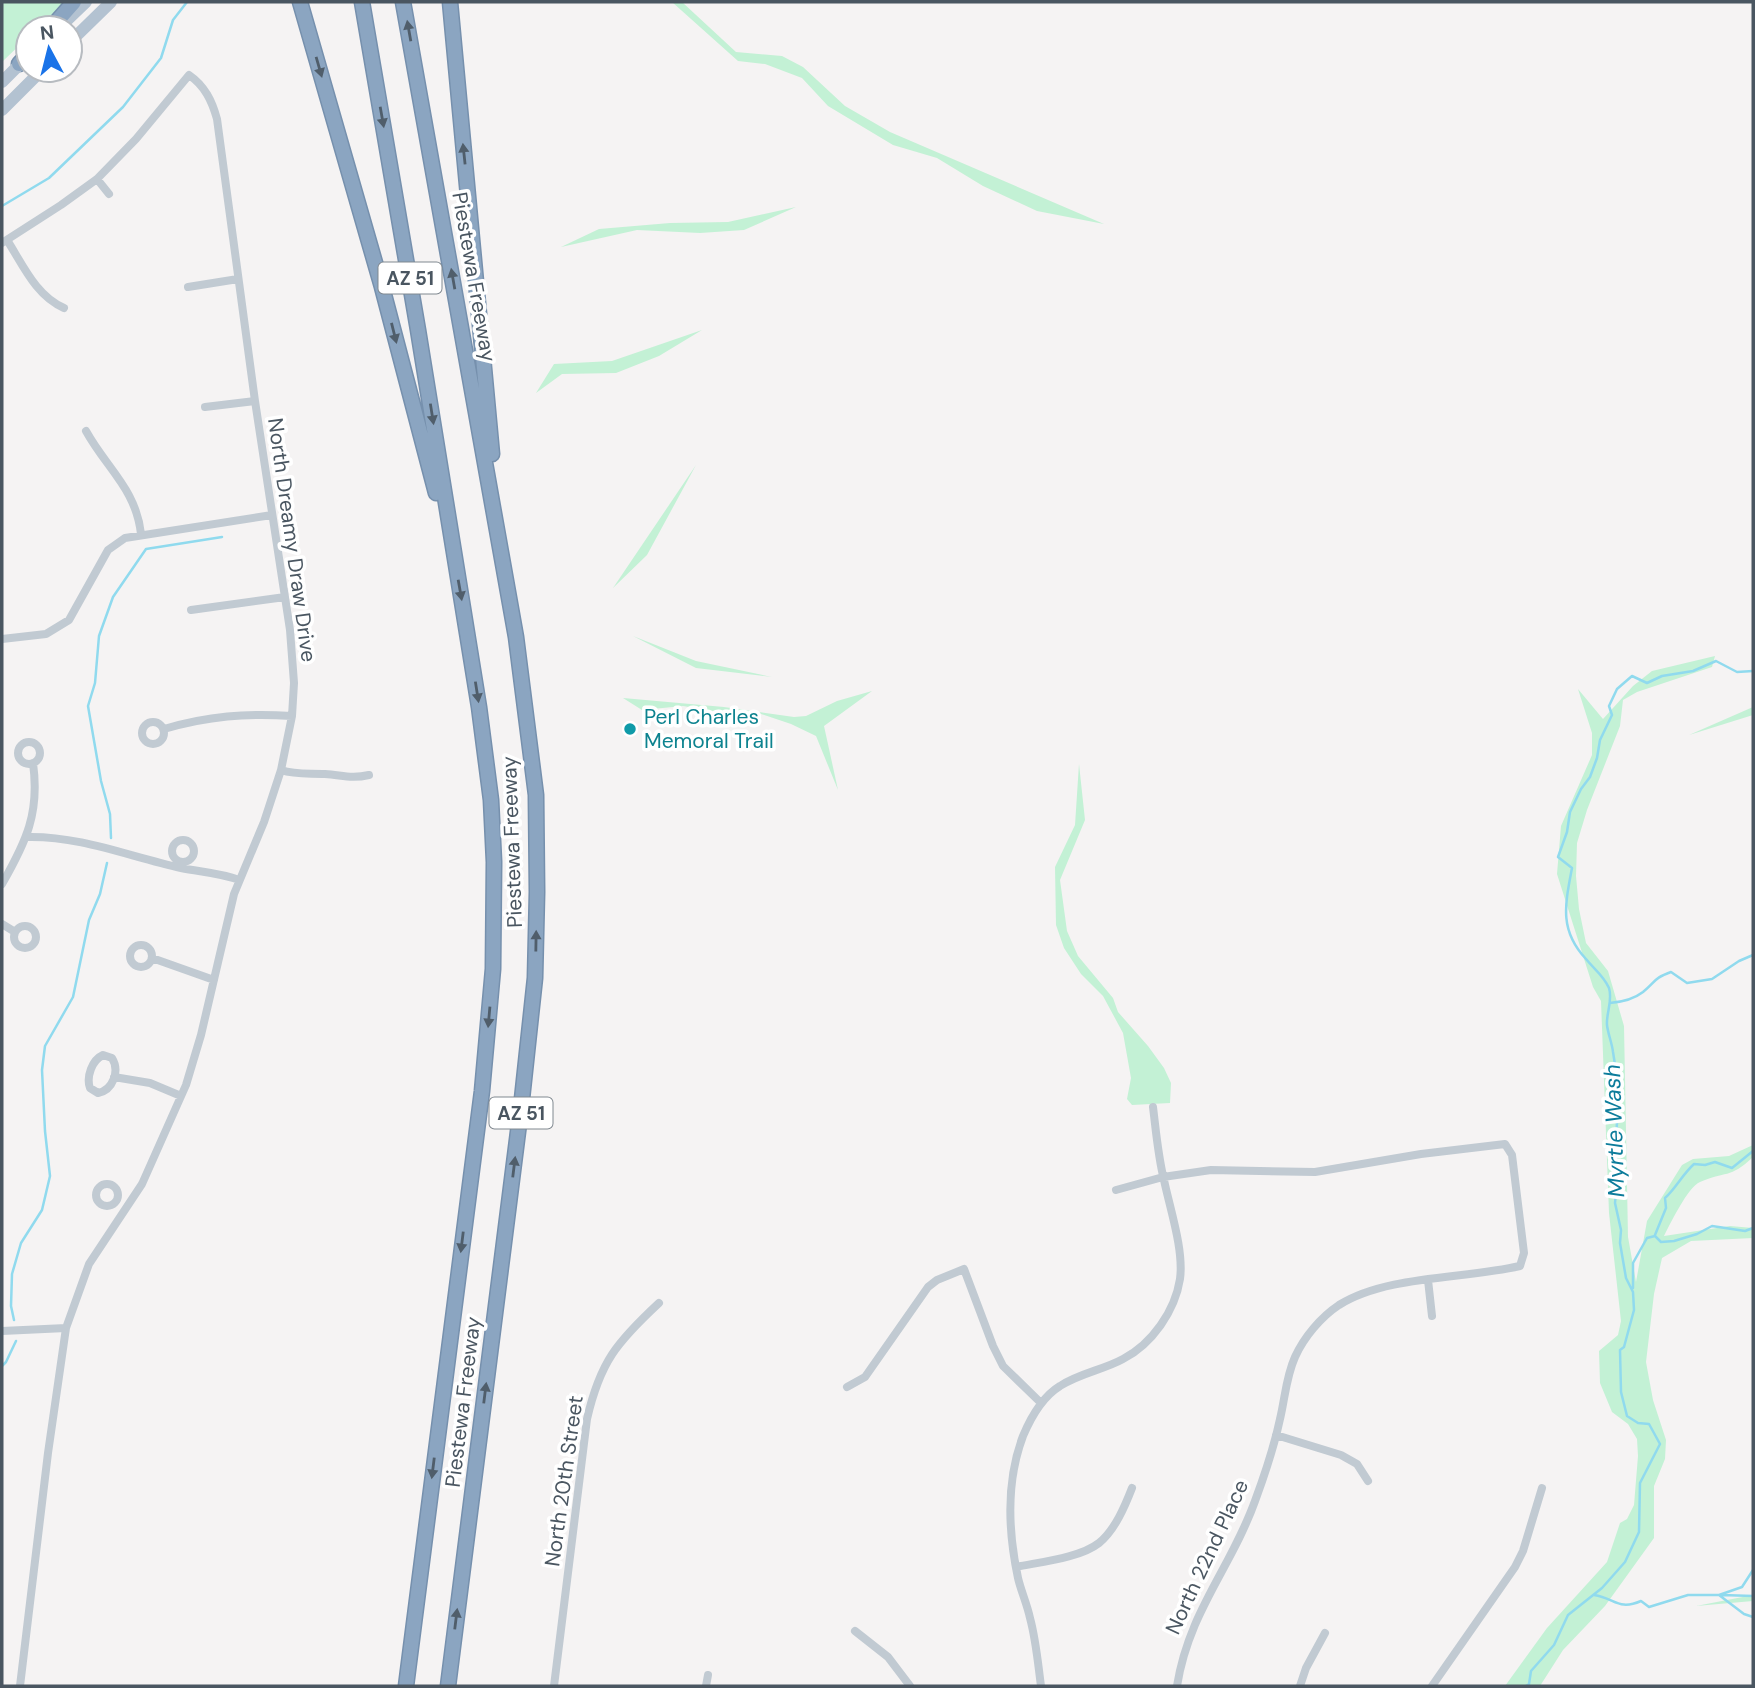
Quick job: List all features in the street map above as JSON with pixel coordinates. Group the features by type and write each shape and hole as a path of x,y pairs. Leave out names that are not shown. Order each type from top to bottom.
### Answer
{"highway":[{"path":"300,2 382,286 454,555"},
{"name":"Piestewa Freeway","path":"362,2 479,707 491,800 494,874 493,957 482,1091 406,1686"},
{"name":"Piestewa Freeway","path":"403,2 516,637 536,795 535,978 448,1686"},
{"path":"450,2 499,539"}],"main road":[{"path":"73,14 86,2"},
{"path":"84,29 111,2"},
{"path":"2,110 28,84"}],"street":[{"name":"North Dreamy Draw Drive","path":"20,1686 66,1328 89,1264 142,1184 181,1096 201,1035 231,906 281,770 292,716 292,659 285,597 271,515 217,119 209,94 197,80 189,75 97,179"},
{"path":"64,308 51,303 43,295 4,241 97,179 109,194"},
{"path":"188,287 238,279"},
{"name":"North Dreamy Draw Drive","path":"205,407 255,401"},
{"path":"86,431 133,499 139,514 141,534"},
{"path":"2,639 46,634 69,620 108,550 125,538 271,515"},
{"path":"191,610 285,597"},
{"path":"163,729 196,719 255,714 292,716"},
{"path":"2,884 28,836 34,798 33,763"},
{"path":"281,770 292,774 327,774 354,778 369,775"},
{"path":"28,836 44,836 100,846 239,880"},
{"path":"2,924 15,932"},
{"path":"152,958 215,980"},
{"path":"103,1055 110,1056 115,1061 114,1077 111,1085 102,1093 95,1092 89,1086 94,1063 103,1055"},
{"path":"114,1077 150,1083 181,1096"},
{"path":"1041,1686 1030,1619 1016,1567 1010,1522 1010,1496 1016,1458 1023,1436 1041,1403 1058,1387 1080,1375 1125,1358 1146,1342 1170,1311 1180,1279 1178,1247 1163,1177 1153,1107"},
{"name":"North 22nd Place","path":"1163,1177 1211,1170 1315,1172 1421,1154 1505,1144 1512,1155 1524,1253 1520,1266 1381,1287 1356,1296 1339,1305 1304,1341 1291,1368 1276,1435 1255,1504 1192,1628 1177,1686"},
{"path":"1116,1190 1163,1177"},
{"path":"117,1200 126,1207"},
{"path":"847,1387 865,1377 928,1287 937,1280 964,1269 1003,1366 1041,1403"},
{"path":"1428,1280 1433,1316"},
{"name":"North 20th Street","path":"554,1686 592,1396 599,1374 622,1338 659,1303"},
{"path":"5,1331 66,1328"},
{"path":"1276,1435 1341,1455 1357,1464 1368,1480"},
{"path":"1016,1567 1083,1552 1099,1543 1111,1530 1132,1488"},
{"path":"1432,1686 1516,1567 1527,1541 1542,1488"},
{"path":"855,1631 888,1657 910,1686"},
{"path":"1300,1686 1306,1668 1325,1633"},
{"path":"706,1686 708,1675"}],"green space":[{"path":"2,2 65,2 53,14 14,14 14,50 2,62"},
{"path":"672,2 682,2 736,52 782,56 803,67 845,106 890,132 1104,224 1037,211 983,186 937,158 893,145 828,106 802,78 765,64 738,61"},
{"path":"796,207 744,230 700,233 637,230 561,247 599,229 670,223 728,222"},
{"path":"702,330 659,356 616,373 562,374 536,393 554,364 612,361"},
{"path":"696,465 647,555 613,588"},
{"path":"633,636 696,661 772,677 696,668"},
{"path":"1715,656 1712,667 1637,692 1623,700 1620,726 1577,843 1576,876 1586,943 1608,971 1624,1026 1628,1237 1636,1282 1647,1221 1682,1165 1693,1159 1729,1156 1753,1145 1753,1157 1739,1169 1695,1185 1664,1236 1730,1226 1753,1228 1753,1238 1691,1241 1662,1258 1654,1294 1646,1362 1653,1400 1666,1440 1665,1459 1654,1486 1654,1538 1605,1606 1563,1650 1540,1686 1505,1686 1547,1628 1607,1562 1620,1523 1627,1519 1634,1505 1638,1456 1637,1439 1628,1424 1612,1412 1600,1383 1599,1351 1618,1335 1621,1321 1609,1213 1601,1001 1593,987 1557,874 1561,826 1592,755 1592,733 1578,689 1603,719 1633,686 1652,671"},
{"path":"872,691 824,726 838,790 816,736 791,724 758,713 719,712 683,706 642,710 623,698 724,707 794,717 806,716 837,701"},
{"path":"1753,707 1753,715 1689,735"},
{"path":"1079,764 1085,820 1060,880 1067,931 1078,956 1113,998 1118,1012 1164,1068 1171,1083 1170,1103 1132,1105 1127,1099 1131,1078 1123,1033 1103,996 1081,974 1064,948 1056,925 1055,867 1075,825"},
{"path":"1753,1595 1753,1601 1696,1606"}],"waterway":[{"path":"2,206 49,178 123,107 161,58 173,20 187,2"},
{"path":"111,838 110,814 101,781 88,706 95,683 99,636 113,597 146,549 222,537"},
{"name":"Myrtle Wash","path":"1526,1686 1529,1684 1531,1671 1554,1645 1568,1615 1602,1588 1625,1562 1639,1532 1640,1483 1660,1444 1649,1424 1638,1423 1627,1416 1621,1392 1620,1350 1624,1347 1634,1310 1633,1292 1626,1278 1615,1203 1617,1096 1615,1066 1607,1025 1610,993 1604,980 1571,938 1566,905 1572,868 1558,857 1567,832 1570,812 1590,777 1597,758 1600,740 1612,715 1609,706 1617,689 1632,676 1647,683 1662,676 1693,671 1716,661 1737,672 1753,671"},
{"path":"14,1320 11,1306 12,1274 21,1243 42,1210 50,1176 42,1070 45,1046 73,997 89,920 100,894 107,863"},
{"path":"1610,1003 1636,997 1658,978 1671,972 1687,983 1712,979 1753,955"},
{"path":"1655,1235 1666,1208 1665,1198 1694,1164 1715,1162 1732,1168 1753,1151"},
{"path":"1633,1288 1633,1263 1647,1238 1655,1236 1661,1242 1674,1241 1712,1226 1745,1231 1753,1228"},
{"path":"2,1366 16,1341"},
{"path":"1594,1595 1627,1605 1641,1601 1649,1607 1688,1595 1719,1595 1742,1587 1753,1570"},
{"path":"1719,1595 1744,1614 1753,1617"},
{"path":"1722,1595 1753,1596"}],"place":[{"name":"Perl Charles Memoral Trail","path":"630,729"}]}
